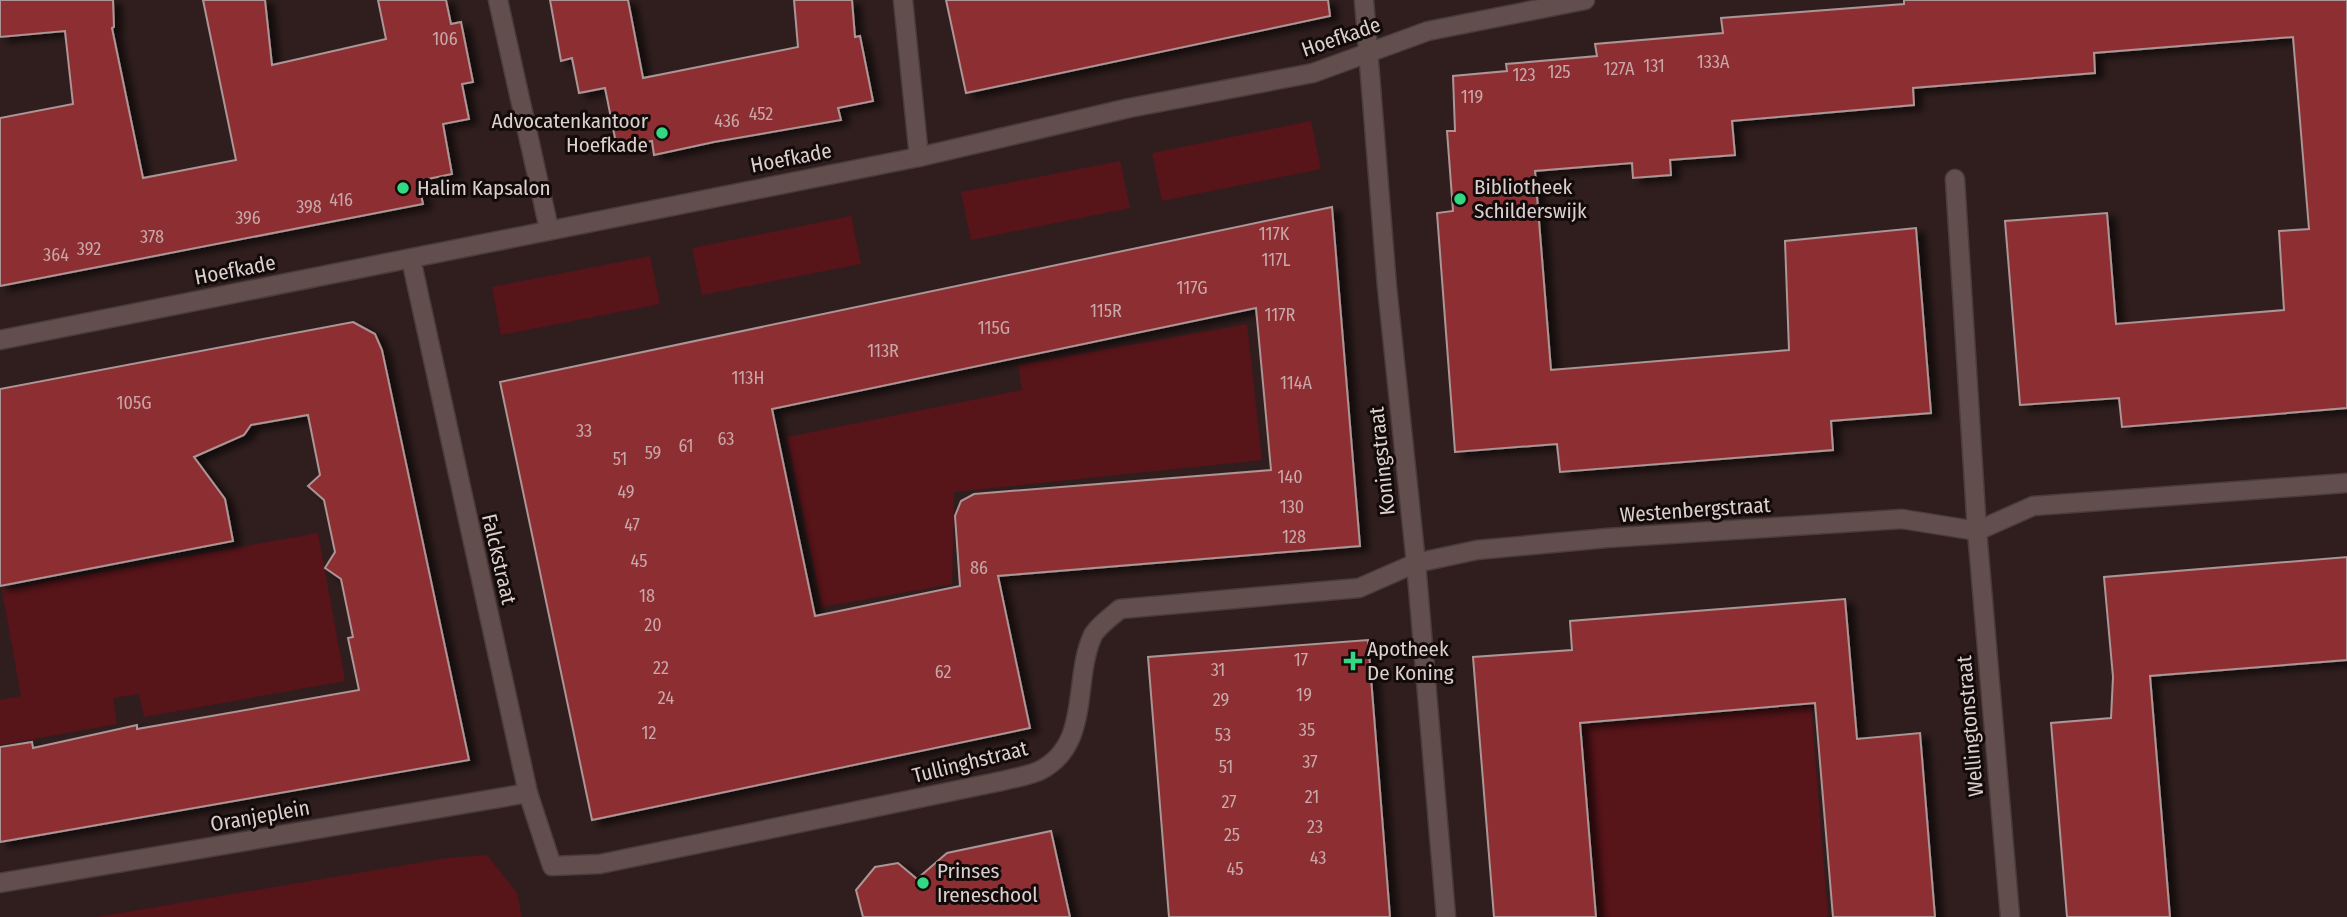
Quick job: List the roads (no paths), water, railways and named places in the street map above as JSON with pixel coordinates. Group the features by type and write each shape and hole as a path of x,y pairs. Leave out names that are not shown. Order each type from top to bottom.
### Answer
{"street":[{"path":"498,0 549,229"},
{"path":"903,0 919,157"},
{"name":"Koningstraat","path":"1364,0 1387,287 1416,563 1446,917"},
{"name":"Hoefkade","path":"0,340 919,157 1129,108 1313,73 1428,31 1585,0"},
{"path":"1955,179 1977,531 2033,506 2347,482"},
{"name":"Falckstraat","path":"411,259 528,793 552,866"},
{"name":"Westenbergstraat","path":"1416,563 1477,550 1542,544 1902,519 1977,531"},
{"name":"Wellingtonstraat","path":"1977,531 2010,917"},
{"name":"Tullinghstraat","path":"552,866 600,864 1039,771 1064,753 1075,730 1093,634 1120,609 1359,588 1416,563"},
{"name":"Oranjeplein","path":"0,883 528,793"}],"place":[{"name":"Advocatenkantoor Hoefkade","path":"662,133"},
{"name":"Halim Kapsalon","path":"403,188"},
{"name":"Bibliotheek Schilderswijk","path":"1460,199"},
{"name":"Apotheek De Koning","path":"1353,661"},
{"name":"Prinses Ireneschool","path":"923,883"}]}
